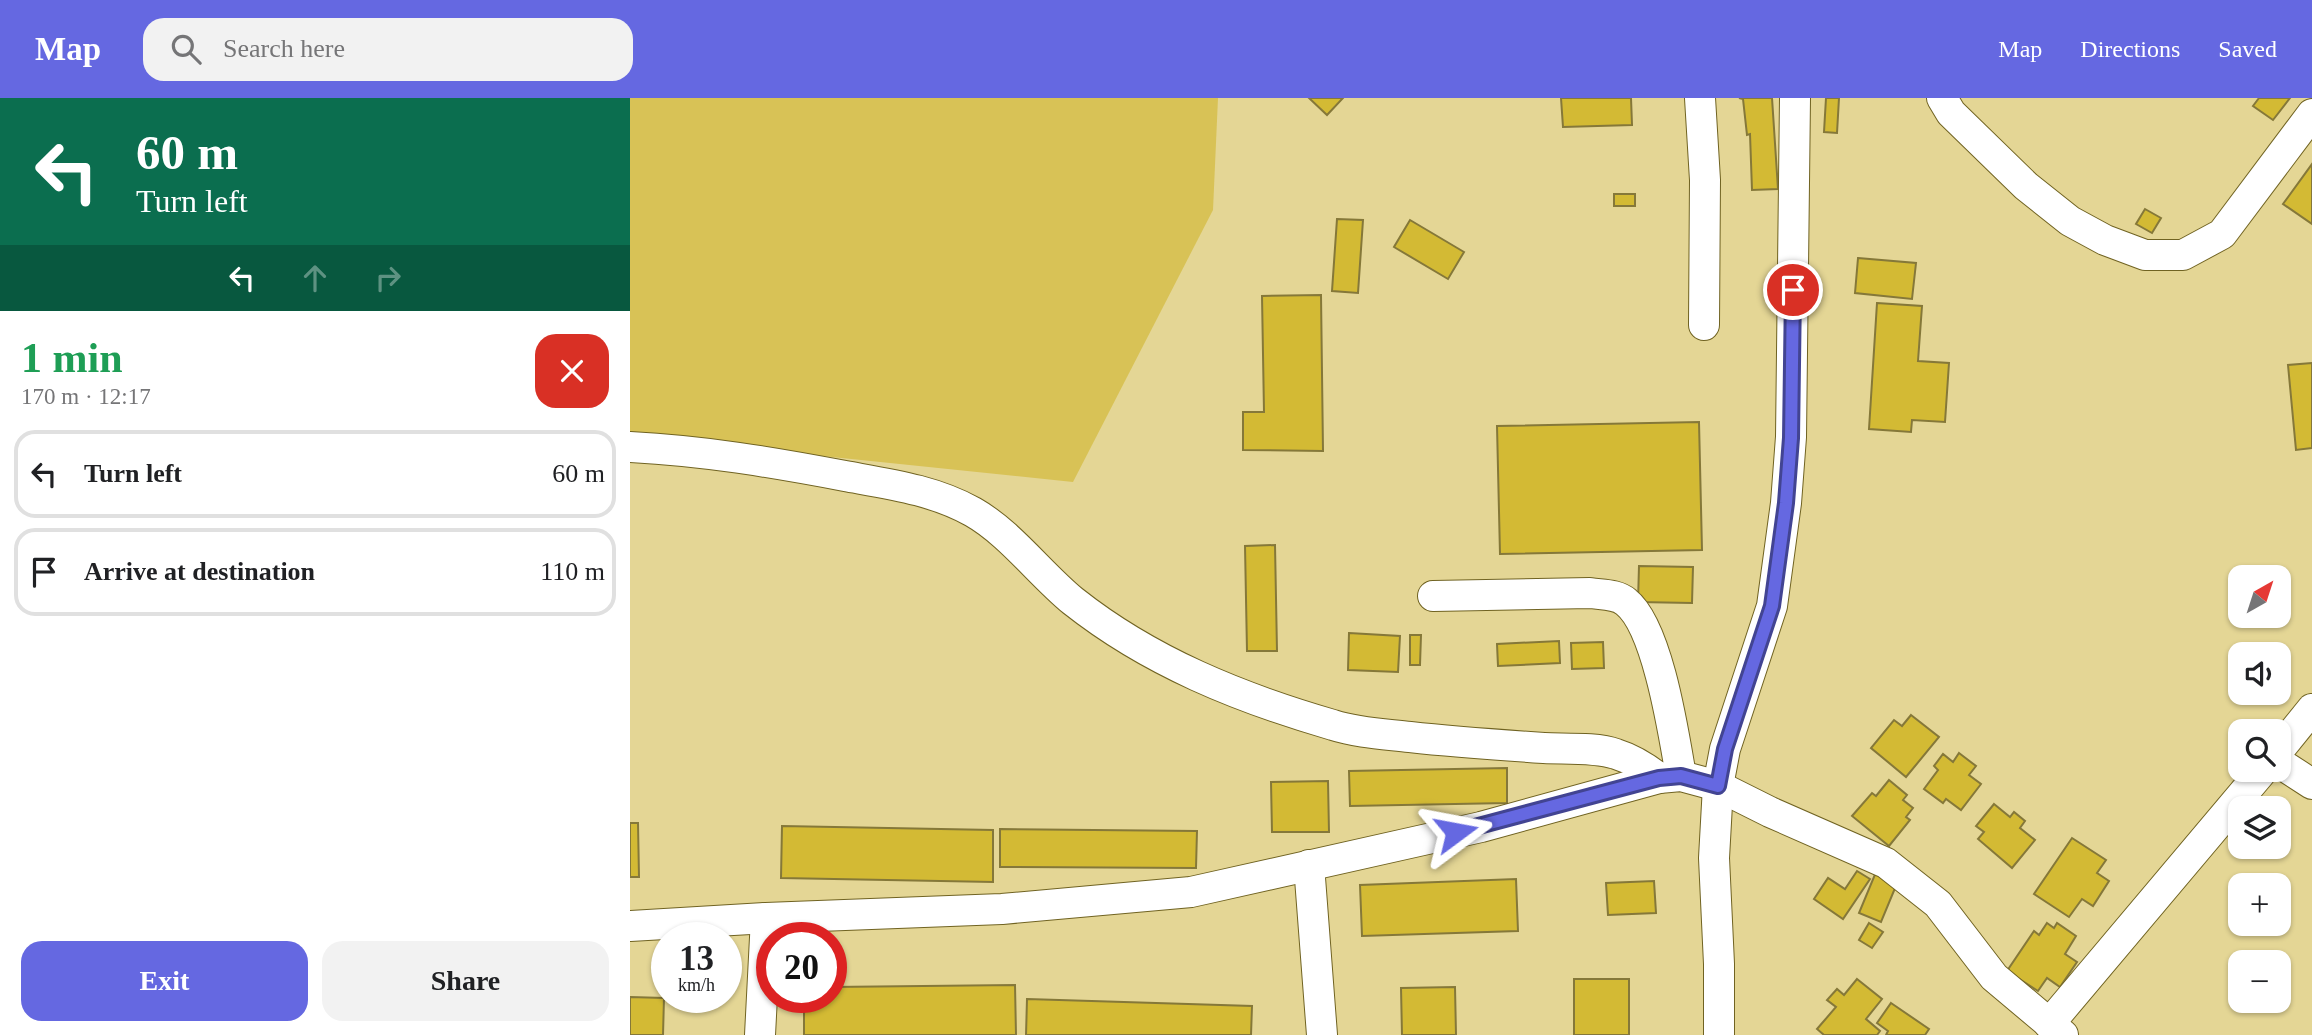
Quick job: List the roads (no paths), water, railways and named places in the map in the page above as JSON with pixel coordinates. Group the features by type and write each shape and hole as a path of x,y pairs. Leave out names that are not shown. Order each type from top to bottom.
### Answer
{"street":[{"path":"1700,98 1705,180 1704,326"},
{"path":"1719,1035 1714,858 1718,786 1725,749 1772,606 1786,503 1791,438 1795,98"},
{"path":"1942,98 1951,113 2026,186 2070,221 2105,240 2145,255 2183,255 2222,234 2312,114"},
{"path":"630,447 691,450 762,460 915,489 952,502 977,514 1074,601 1112,629 1192,675 1269,706 1352,731 1468,743 1613,752 1670,777 1718,786 1886,863 1938,904 1994,977 2056,1029 2253,782"},
{"path":"1433,596 1590,593 1625,601 1636,612 1645,629 1666,694 1670,777"},
{"path":"2291,735 2312,709"},
{"path":"2291,770 2312,784"},
{"path":"630,926 1002,909 1191,892 1481,827 1670,777"},
{"path":"1309,865 1322,1035"},
{"path":"760,1035 766,918"}]}
